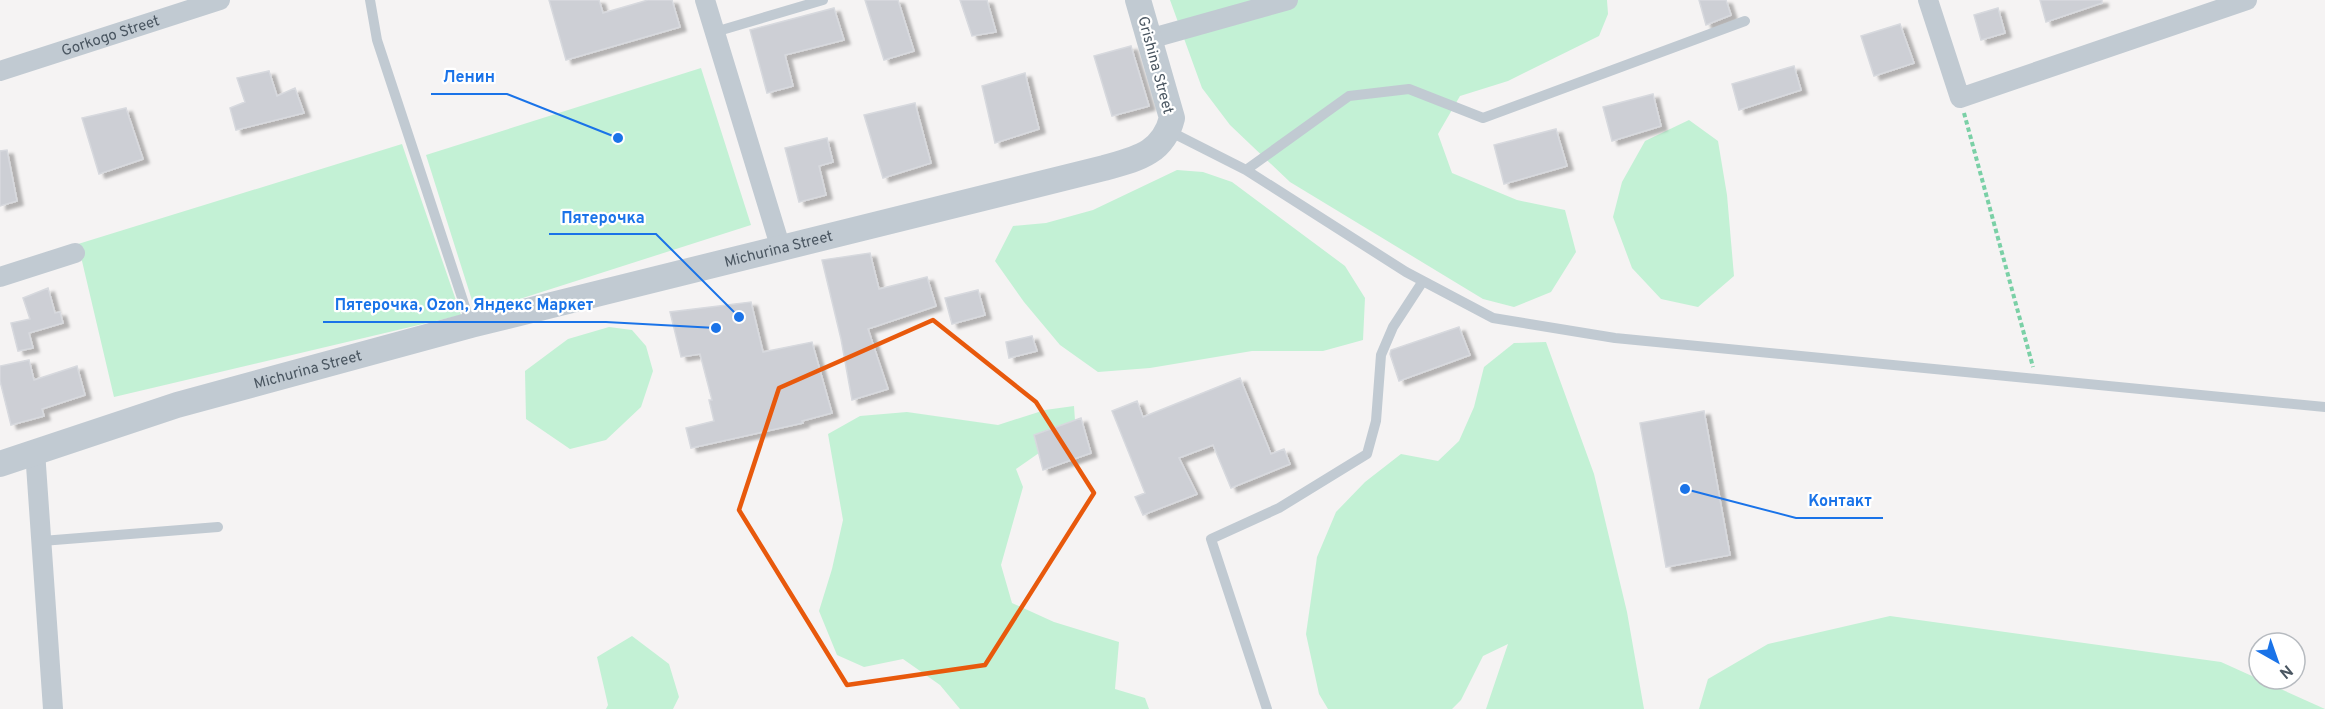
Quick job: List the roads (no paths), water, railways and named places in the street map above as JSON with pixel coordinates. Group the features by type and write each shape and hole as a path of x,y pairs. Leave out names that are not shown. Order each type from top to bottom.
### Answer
{"street":[{"name":"Gorkogo Street","path":"0,71 220,0"},
{"path":"705,0 781,249"},
{"name":"Grishina Street","path":"1138,0 1169,104 1172,118 1168,131"},
{"path":"1149,39 1288,0"},
{"path":"1928,0 1960,98 2247,0"},
{"name":"Michurina Street","path":"0,464 177,405 471,325 1104,168 1142,157 1157,145 1168,131"},
{"path":"0,277 75,253"},
{"path":"35,451 54,709"}],"lane":[{"path":"370,0 377,39 471,325"},
{"path":"715,32 824,0"},
{"path":"1246,170 1349,96 1409,90 1483,118 1746,21"},
{"path":"1168,131 1246,170 1423,281 1493,318 1615,338 2325,407"},
{"path":"1267,709 1211,540 1279,508 1367,454 1377,421 1381,356 1393,327 1423,281"},
{"path":"42,541 218,527"}],"place":[{"name":"Ленин","path":"618,138"},
{"name":"Пятерочка","path":"739,317"},
{"name":"Пятерочка, Ozon, Яндекс Маркет","path":"716,328"},
{"name":"Контакт","path":"1685,489"}]}
